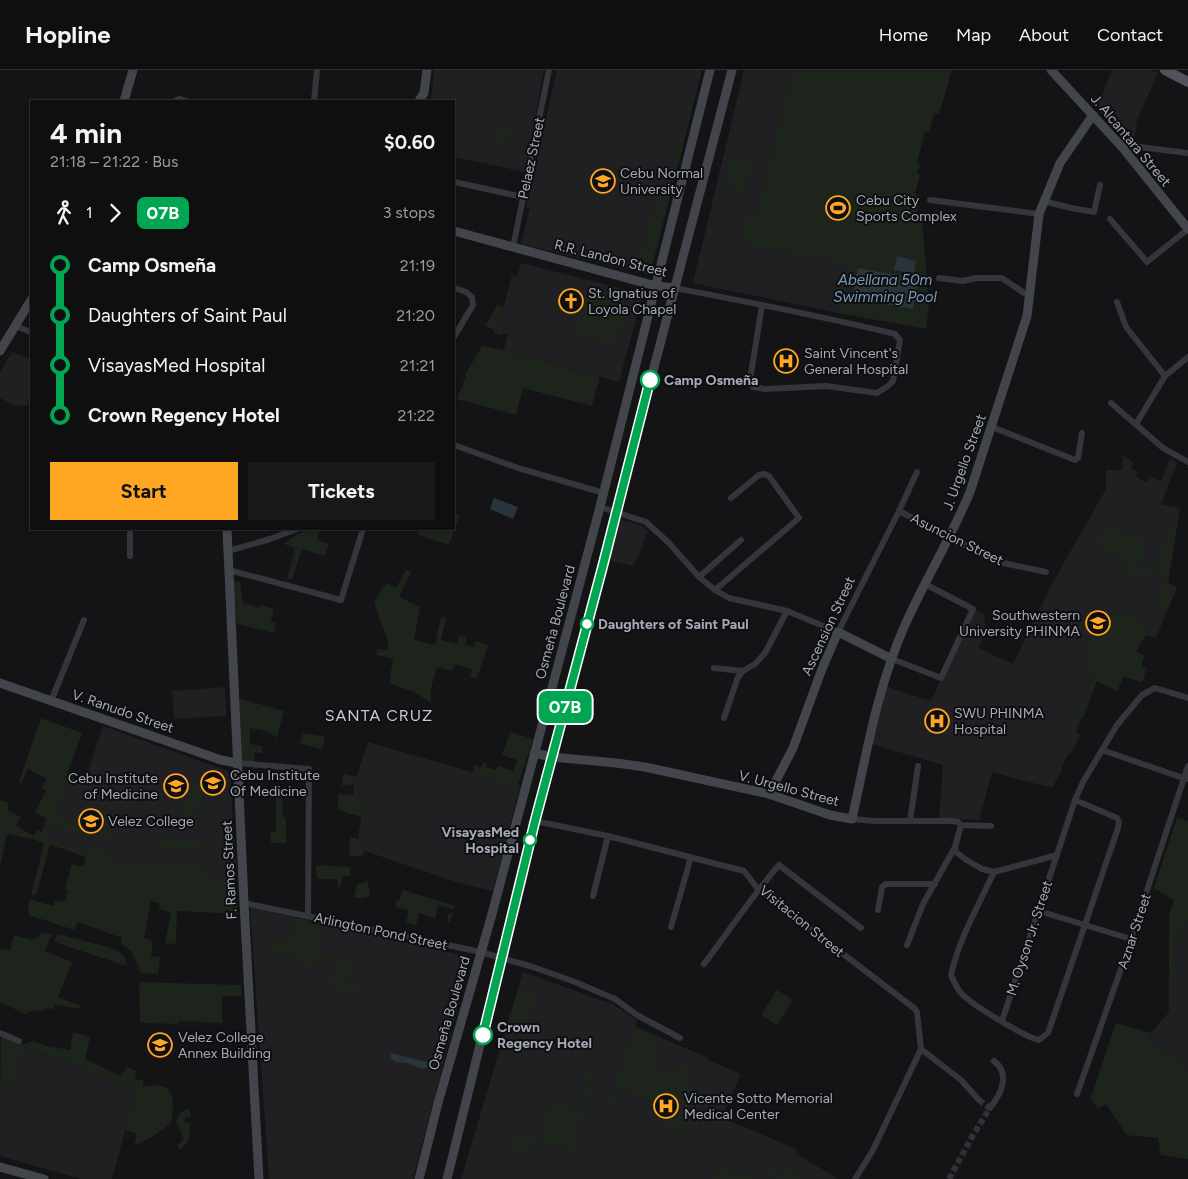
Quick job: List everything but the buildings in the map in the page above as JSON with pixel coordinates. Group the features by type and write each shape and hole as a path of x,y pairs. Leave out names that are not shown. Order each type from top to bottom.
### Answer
{"main road":[{"path":"1165,70 1188,82"}],"street":[{"path":"124,100 133,70"},
{"path":"314,100 318,70"},
{"path":"426,97 427,70"},
{"name":"Pelaez Street","path":"513,247 549,70"},
{"name":"Osmeña Boulevard","path":"419,1179 438,1102 481,952 604,493 710,70"},
{"path":"447,1179 535,821 732,70"},
{"name":"J. Alcantara Street","path":"1051,70 1122,147 1188,229"},
{"name":"J. Urgello Street","path":"852,819 869,742 892,658 904,626 950,537 970,492 1027,316 1039,214 1043,201 1060,163 1093,115"},
{"path":"1140,148 1188,152"},
{"path":"455,182 523,197"},
{"path":"1043,201 1094,212 1100,185"},
{"path":"930,200 1039,214"},
{"path":"1110,219 1147,262 1188,229"},
{"name":"R.R. Landon Street","path":"455,231 656,286 674,288 840,320 895,334 900,340 893,381 877,393 826,386 753,388 750,380 762,305"},
{"path":"939,278 963,281 976,278 1002,278 1030,297"},
{"path":"455,288 466,292 472,297 473,305 455,335"},
{"path":"0,351 30,302"},
{"path":"1117,302 1126,327 1165,376"},
{"path":"15,326 30,332"},
{"path":"1136,424 1165,376 1188,357"},
{"path":"1111,403 1163,448 1188,462"},
{"path":"992,427 1076,460 1078,458 1082,433"},
{"path":"455,446 518,468 604,493"},
{"name":"Ascension Street","path":"769,794 793,748 822,669 838,632 917,472"},
{"path":"715,590 799,518 769,476 764,474 760,475 731,498"},
{"path":"600,507 646,522 669,543 699,577 729,598 787,611 941,678 973,609 925,584"},
{"name":"Asuncion Street","path":"899,511 1003,563 1046,572"},
{"path":"130,530 130,556"},
{"name":"F. Ramos Street","path":"227,530 259,1179"},
{"path":"228,551 294,530"},
{"path":"229,570 341,600 363,530"},
{"path":"699,577 741,540"},
{"path":"724,718 734,687 743,671 755,664 765,653 787,611"},
{"path":"51,701 84,620"},
{"path":"714,668 743,671"},
{"name":"V. Ranudo Street","path":"0,683 221,760 238,763"},
{"name":"M. Oyson Jr. Street","path":"1002,1021 1075,800 1083,782 1117,725 1142,694 1155,688 1188,698"},
{"path":"1102,750 1186,779"},
{"name":"V. Urgello Street","path":"534,753 552,757 645,768 769,794 830,815 852,819 951,821 958,822 961,825 991,826"},
{"path":"238,763 309,769 308,915"},
{"path":"910,821 918,766"},
{"name":"Aznar Street","path":"1078,1094 1186,779 1188,766"},
{"path":"994,872 963,937 955,957 951,975 962,994 1002,1021 1039,1040 1048,1033 1119,822 1112,815 1075,800"},
{"name":"Visitacion Street","path":"535,821 608,836 744,871 758,889 914,1008 917,1012 921,1049"},
{"path":"907,945 923,904 955,847 961,825"},
{"path":"593,896 608,836"},
{"path":"955,847 956,852 965,859 982,869 994,872 1057,855"},
{"path":"670,927 691,857"},
{"path":"704,964 741,916 758,889 779,865 861,928"},
{"path":"878,910 882,887 886,884 935,884"},
{"name":"Arlington Pond Street","path":"244,903 308,915 502,958 575,982 615,1000 636,1015 680,1038"},
{"path":"1039,911 1131,940"},
{"path":"0,1033 19,1041"},
{"path":"855,1179 873,1150 921,1049 961,1080 979,1100"},
{"path":"990,1108 1000,1096 1003,1085 1003,1074 999,1065 994,1061"},
{"path":"0,1167 44,1179"}],"shaded area":[{"path":"434,70 544,70 525,172 455,157 455,100 431,100"},
{"name":"Cebu Normal University","path":"557,70 702,70 650,275 521,244 530,208 526,208"},
{"path":"744,70 792,70 755,218 848,265 838,313 693,283"},
{"name":"Cebu City Sports Complex","path":"792,70 952,70 939,114 934,113 929,133 925,132 917,163 920,164 917,173 920,174 915,194 921,196 915,219 922,219 929,305 926,329 838,313 848,265 741,243 746,216 755,218"},
{"path":"1112,70 1151,70 1158,73 1137,120 1135,138 1121,135 1097,108"},
{"path":"676,100 693,105 678,165 672,163 687,110 674,106"},
{"path":"496,122 511,126 506,150 491,146"},
{"path":"731,154 753,160 745,192 723,186"},
{"path":"659,186 671,189 650,275 640,272 644,257 641,256"},
{"path":"521,263 643,294 619,382 504,350 508,334 497,332 512,275 517,277"},
{"path":"589,291 627,301 616,345 572,333 575,323 580,324"},
{"path":"496,305 504,307 497,331 502,333 502,335 493,333 494,330 485,326"},
{"path":"482,346 497,348 600,377 592,406 523,388 516,415 457,399 466,377 465,375"},
{"path":"12,352 30,359 30,405 14,406 0,398 0,372"},
{"name":"Southwestern University PHINMA","path":"1123,455 1134,463 1131,468 1137,472 1136,476 1146,483 1150,476 1161,481 1170,458 1177,463 1161,504 1180,508 1168,583 1177,587 1156,638 1146,635 1113,689 1096,680 1075,732 1080,735 1052,788 992,772 979,820 939,819 943,765 872,744 887,687 931,701 974,609 984,615 986,632 978,648 1013,664 1054,580 1106,489 1106,470 1122,470"},
{"path":"455,513 460,515 455,529"},
{"path":"618,519 641,525 648,531 634,566 607,560"},
{"path":"1112,522 1122,527 1121,530 1141,540 1143,537 1146,539 1143,546 1147,549 1138,568 1147,572 1148,570 1154,572 1149,583 1121,569 1124,564 1122,563 1124,558 1111,552 1109,555 1106,553 1107,551 1096,545 1105,527 1108,528"},
{"path":"1172,526 1177,527 1168,583 1177,587 1167,611 1156,607 1166,573 1154,567"},
{"path":"304,530 320,530 317,540 329,544 325,556 302,549 292,579 287,580 295,548 285,543"},
{"path":"416,530 454,530 449,545 418,535 419,531"},
{"path":"406,570 411,572 399,597 420,607 414,640 435,645 441,617 446,618 441,640 457,644 459,636 467,637 465,645 474,647 475,641 488,645 477,678 470,677 472,669 455,664 452,671 437,667 431,688 431,703 414,692 389,683 393,659 376,655 377,649 386,650 389,645 374,602 386,583 396,588"},
{"path":"232,581 240,582 243,603 260,608 261,605 274,609 271,622 276,623 274,633 237,624"},
{"path":"1117,610 1150,624 1136,652 1145,656 1142,661 1142,666 1146,667 1144,679 1140,682 1124,676 1117,691 1097,681 1076,732 1069,731 1095,674 1081,667 1098,622"},
{"path":"225,687 226,716 174,719 172,691"},
{"path":"238,698 284,711 277,738 269,732 250,728 250,744 262,746 262,753 254,753 254,763 239,762"},
{"path":"41,718 82,733 68,772 72,774 56,815 53,813 51,815 77,822 76,828 101,835 102,829 117,833 116,842 50,825 46,839 89,850 90,848 115,854 114,864 140,867 140,860 195,862 196,867 202,867 202,873 212,873 213,878 236,877 238,914 177,911 176,944 165,943 171,912 159,909 160,903 151,901 144,938 153,941 151,956 160,957 158,974 141,973 132,952 121,943 122,938 77,922 74,930 29,915 29,899 53,906 55,901 65,901 68,890 65,889 72,864 83,867 86,855 50,845 36,895 31,894 44,844 36,840 7,834 0,866 0,800 9,803 7,810 21,817 16,826 34,836 37,830 43,833 46,826 49,825 50,817 48,819 35,812 46,791 42,788 47,779 28,769 21,783 19,782"},
{"path":"103,726 230,772 237,883 98,863 39,838 64,775 84,784"},
{"path":"510,732 533,739 517,787 472,775 475,764 481,767 484,762 487,763 486,767 496,770 498,766 513,771 517,760 502,755"},
{"path":"303,733 325,737 322,749 300,744"},
{"name":"VisayasMed Hospital","path":"368,742 520,786 493,891 459,883 362,850 358,835 364,804 357,803 354,784"},
{"path":"343,774 357,777 355,786 357,786 360,801 366,803 364,819 338,808 338,794 353,795 354,784 342,786"},
{"path":"191,780 202,784 203,809 193,810 193,816 178,815"},
{"path":"276,795 282,795 283,816 286,819 286,843 271,843 271,832 276,831"},
{"path":"1177,818 1188,821 1188,1159 1161,1155 1158,1138 1127,1135 1106,1104 1098,1109 1091,1098 1116,1023 1151,1033 1169,1012 1169,915 1174,900 1154,888"},
{"path":"1177,818 1188,821 1188,922 1176,942 1174,956 1180,978 1169,976 1169,915 1174,900 1154,888"},
{"path":"157,836 211,844 211,850 155,847"},
{"path":"350,837 360,839 362,850 366,851 361,856 349,857"},
{"path":"316,865 350,867 351,875 343,877 340,887 338,886 337,879 317,879"},
{"path":"366,878 370,897 362,899 354,897 357,884 366,883"},
{"path":"403,890 455,906 450,923 447,922 448,913 452,913 454,909 438,905 435,918 419,913 416,925 406,922 409,910 395,907"},
{"path":"250,907 471,957 413,1179 269,1179"},
{"path":"295,918 324,924 320,954 349,957 352,977 349,978 349,981 337,981 337,985 328,983 327,978 338,975 334,961 303,967 302,964 294,965 293,955 276,956 275,946 258,948 261,940 292,939 292,931 296,931"},
{"path":"43,933 52,934 45,951 72,962 58,997 81,1006 80,1009 55,1005 54,1009 44,1008 43,1011 35,1010 27,1013 27,1015 0,1002 0,948 10,950 14,935 32,940"},
{"path":"57,934 112,948 124,956 127,966 54,942"},
{"path":"523,972 612,1004 637,1020 635,1027 709,1058 708,1060 741,1074 722,1118 797,1149 796,1154 838,1179 461,1179"},
{"path":"139,982 241,985 241,996 222,996 222,1023 179,1021 179,1024 140,1023"},
{"path":"353,983 360,986 359,991 339,993 337,985"},
{"path":"777,990 793,1000 777,1025 761,1015"},
{"path":"518,991 536,995 529,1026 510,1021"},
{"path":"1116,1023 1147,1032 1147,1040 1188,1069 1188,1159 1161,1155 1158,1138 1127,1135 1106,1104 1098,1109 1091,1098"},
{"path":"635,1027 663,1039 653,1064 671,1071 673,1068 688,1065 694,1068 687,1083 698,1089 695,1095 695,1102 681,1133 661,1128 667,1112 658,1108 659,1104 620,1089 612,1112 604,1111"},
{"path":"73,1032 90,1037 85,1059 121,1076 127,1067 136,1071 135,1079 143,1080 143,1086 158,1086 167,1089 172,1096 173,1102 170,1123 156,1134 134,1146 137,1134 125,1130 136,1087 25,1047 9,1091 0,1098 1,1037 24,1044 34,1041 46,1046 70,1050"},
{"path":"24,1047 115,1081 137,1087 112,1179 81,1179 0,1156 0,1098 9,1090"},
{"path":"555,1062 587,1072 588,1069 598,1072 574,1145 578,1146 576,1152 533,1141 527,1158 510,1152 516,1135 511,1133 519,1128 522,1129 520,1135 528,1137 530,1131 535,1141 546,1135 541,1126 545,1113 559,1104 579,1111 589,1077 560,1066 560,1068 554,1066"},
{"path":"190,1108 190,1118 185,1118 184,1123 190,1123 188,1138 186,1145 180,1150 177,1146 183,1140 181,1131 176,1123 180,1113"},
{"path":"795,1153 838,1179 802,1159 795,1170 799,1179 780,1179 768,1176 771,1168 786,1174 790,1163 796,1166 798,1159 794,1157"},
{"path":"717,1166 759,1179 714,1179"}],"water":[{"path":"897,256 916,261 914,274 894,270"},
{"name":"Abellana 50m Swimming Pool","path":"858,268 918,279 913,309 852,298"},
{"path":"494,498 518,507 513,519 490,509"},
{"path":"390,1053 431,1063 428,1067 422,1069 408,1063 395,1062 391,1058"}],"tunnel":[{"path":"1122,147 1140,147"},
{"path":"949,1179 990,1108 979,1100"}],"bus line":[{"name":"07B","path":"483,1035 535,821 650,380"}],"place":[{"name":"Cebu Normal University","path":"603,181"},
{"name":"Cebu City Sports Complex","path":"838,208"},
{"name":"St. Ignatius of Loyola Chapel","path":"571,301"},
{"name":"Saint Vincent's General Hospital","path":"786,361"},
{"name":"Camp Osmeña","path":"650,380"},
{"name":"Southwestern University PHINMA","path":"1098,623"},
{"name":"Daughters of Saint Paul","path":"587,624"},
{"name":"SWU PHINMA Hospital","path":"937,721"},
{"name":"Cebu Institute Of Medicine","path":"213,783"},
{"name":"Cebu Institute of Medicine","path":"176,786"},
{"name":"Velez College","path":"91,821"},
{"name":"VisayasMed Hospital","path":"530,840"},
{"name":"Crown Regency Hotel","path":"483,1035"},
{"name":"Velez College Annex Building","path":"160,1045"},
{"name":"Vicente Sotto Memorial Medical Center","path":"666,1106"}],"district":[{"name":"SANTA CRUZ","path":"379,715"}]}
